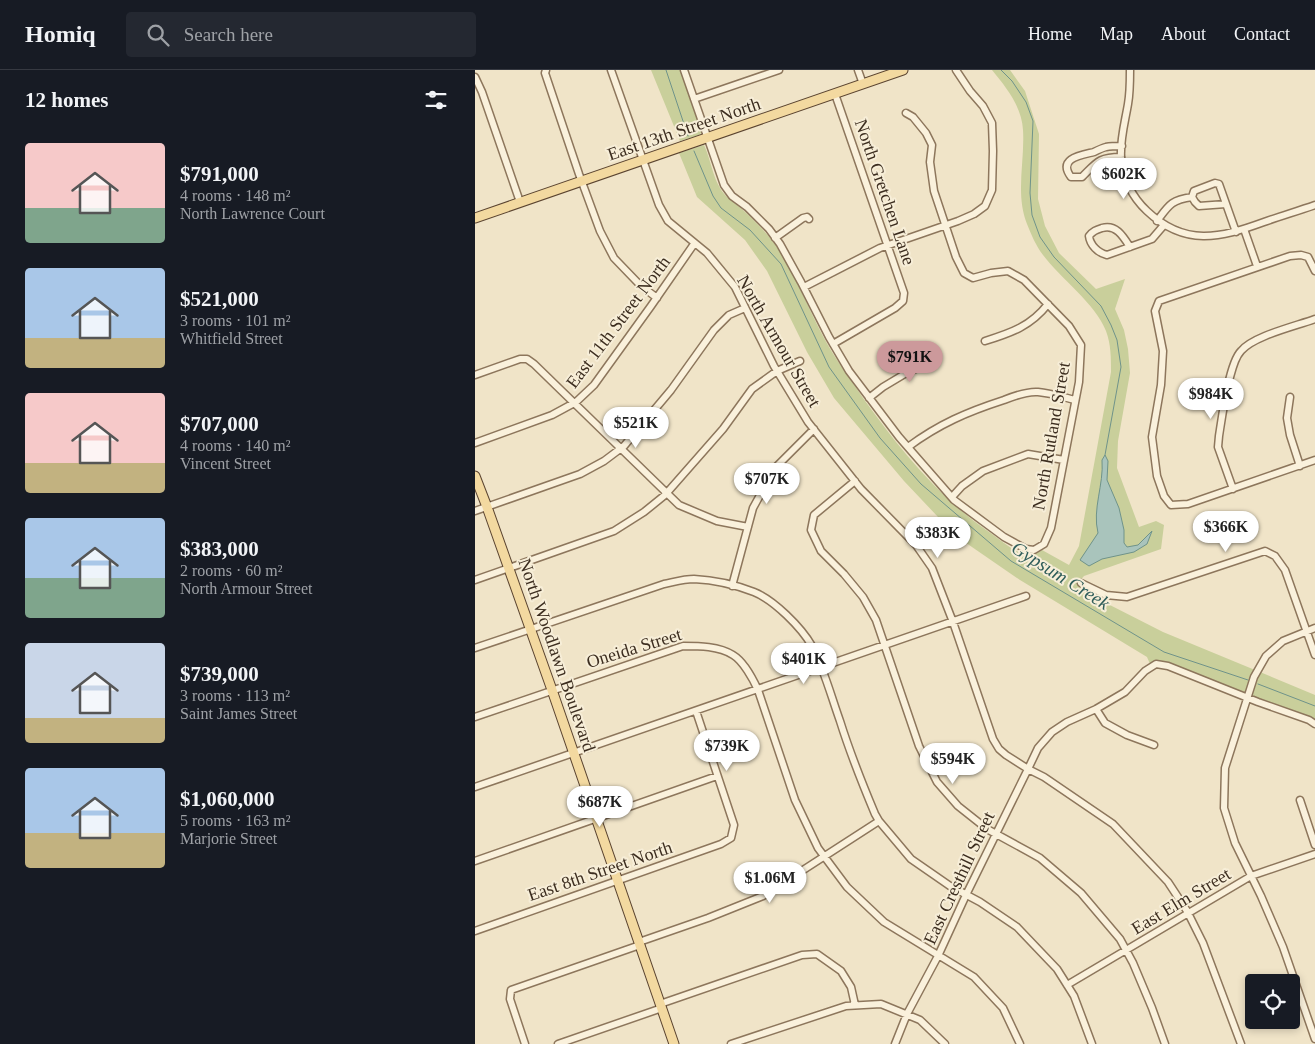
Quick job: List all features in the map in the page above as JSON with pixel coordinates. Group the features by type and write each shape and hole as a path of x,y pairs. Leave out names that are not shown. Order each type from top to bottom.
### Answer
{"main road":[{"name":"East 13th Street North","path":"475,218 903,70"},
{"name":"North Woodlawn Boulevard","path":"475,476 552,690 674,1044"}],"street":[{"path":"546,70 545,73 600,231 615,258 640,285 657,298"},
{"name":"North Armour Street","path":"611,70 659,205 668,221 707,253 735,287 777,371 808,422 855,481 916,545 932,568 953,622 993,739 1004,753 1044,777 1113,824 1168,882 1189,914 1203,943 1241,1044"},
{"path":"684,70 724,185 732,196 747,207 775,238 804,287 849,371 908,447 952,497 983,470 1028,454 1064,460"},
{"path":"694,99 779,70"},
{"path":"858,70 863,84"},
{"path":"804,287 880,248 946,226 974,214 985,206 992,190 992,123 983,106 969,91 956,70"},
{"path":"1130,70 1128,102 1121,146 1123,171 1131,192 1142,206 1161,223 1177,232 1204,236 1222,235 1315,205"},
{"path":"475,77 485,100 520,202"},
{"name":"North Gretchen Lane","path":"833,344 895,308 903,301 904,293 835,94"},
{"path":"906,114 913,117 926,133 932,145 930,162 934,191 946,226"},
{"path":"1121,146 1106,147 1078,155 1068,163 1067,169 1071,177 1082,176 1098,161 1121,157"},
{"path":"1226,204 1199,206 1192,197 1194,191 1215,182 1219,184 1236,232"},
{"path":"1129,247 1124,238 1111,226 1095,230 1089,236 1091,243 1102,254 1107,254 1129,247 1152,239 1167,207 1182,198 1192,197"},
{"path":"775,238 803,218 807,217 809,219"},
{"name":"North Rutland Street","path":"946,226 963,273 973,278 1008,271 1024,280 1069,326 1081,345 1079,382 1051,528 1044,544 1034,550 1026,549 1004,537 952,497"},
{"path":"1244,229 1257,266"},
{"name":"East 11th Street North","path":"475,443 552,415 575,403 594,384 694,244"},
{"path":"1315,271 1308,257 1301,255 1290,256 1159,301 1155,311 1163,351 1152,437 1157,476 1164,496 1171,505 1188,504 1315,460"},
{"path":"985,341 1023,327 1040,314 1048,304"},
{"path":"475,511 580,474 604,461 621,448 671,390 714,330 729,315 745,308"},
{"path":"1233,489 1218,447 1233,365 1239,352 1256,340 1315,319"},
{"path":"475,375 520,359 525,359 534,364 679,505 717,521 748,527"},
{"path":"475,580 614,531 644,512 667,494 723,429 752,390 777,371 800,361"},
{"path":"869,398 908,372 927,364 926,361"},
{"path":"908,447 948,421 1018,395 1037,392 1075,400"},
{"path":"1290,397 1287,418 1290,435 1300,466"},
{"path":"732,586 753,508 775,468 814,429"},
{"path":"855,481 814,515 811,530 821,551 863,596 876,620 919,746 937,782 958,806 987,829 1040,858 1081,893 1120,940 1133,963 1165,1044"},
{"path":"1081,583 1106,595 1127,597 1265,551 1275,556 1285,570 1315,655"},
{"path":"475,648 664,584 694,579 732,586 755,593 769,601 794,621 811,645 821,668 853,760 879,821 911,859 950,886 980,902 1017,927 1057,969 1074,996 1092,1044"},
{"path":"475,787 1026,596"},
{"path":"1315,628 1283,640 1266,656 1254,677 1225,768 1224,808 1235,843 1283,947 1315,1040"},
{"name":"Oneida Street","path":"475,717 683,646 705,646 733,655 751,675 795,800 818,848 847,887 883,922 974,977 1003,1008 1021,1044"},
{"name":"East Cresthill Street","path":"895,1044 907,1014 939,956 966,895 1038,748 1052,732 1067,722 1096,709 1125,692 1145,671 1156,664 1168,666 1247,698"},
{"path":"1247,698 1309,720 1315,724"},
{"path":"1096,709 1105,723 1127,735 1154,745"},
{"path":"475,860 717,776 696,711"},
{"name":"East 8th Street North","path":"475,931 618,882 721,844 731,838 734,825 717,776"},
{"path":"1299,800 1315,845"},
{"path":"525,1044 509,998 511,990 763,896 879,821"},
{"name":"East Elm Street","path":"1067,985 1251,876 1315,854"},
{"path":"558,1044 803,955 817,954 841,971 851,987 855,1005"},
{"path":"731,1044 846,1006 881,1004 920,1020 945,1044"}],"green space":[{"path":"651,70 680,70 701,129 699,135 680,141"},
{"path":"992,70 1010,70 1025,91 1039,134 1038,199 1045,226 1059,253 1096,289 1125,279 1115,309 1124,330 1130,373 1118,441 1117,468 1139,527 1156,521 1164,525 1161,549 1084,576 1077,584 1100,596 1100,600 1163,632 1255,670 1245,692 1241,693 1159,662 1150,664 1147,657 1020,580 956,536 904,481 834,398 807,352 767,271 745,240 697,197 679,153 704,145 722,191 770,237 784,258 824,338 838,361 863,398 920,471 970,518 1016,551 1024,554 1034,554 1042,550 1069,565 1079,546 1111,372 1110,346 1106,331 1094,311 1050,264 1030,232 1023,213 1021,177 1023,130 1020,113 1003,83"},
{"path":"1260,672 1315,695 1315,719 1252,696"}],"water":[{"path":"1105,455 1108,461 1107,480 1119,508 1124,530 1124,543 1127,547 1138,545 1152,531 1147,544 1134,552 1102,559 1089,566 1080,560 1098,533 1096,515 1102,460"}],"waterway":[{"name":"Gypsum Creek","path":"666,70 688,136"},
{"path":"1001,70 1012,81 1026,102 1033,121 1030,193 1032,215 1040,237 1054,257 1101,306 1117,340 1121,367 1105,455"},
{"name":"Gypsum Creek","path":"694,151 713,196 721,208 750,230 781,264 829,367 880,438 921,484 1011,561 1164,652 1248,680"},
{"name":"Gypsum Creek","path":"1258,684 1315,706"}]}
